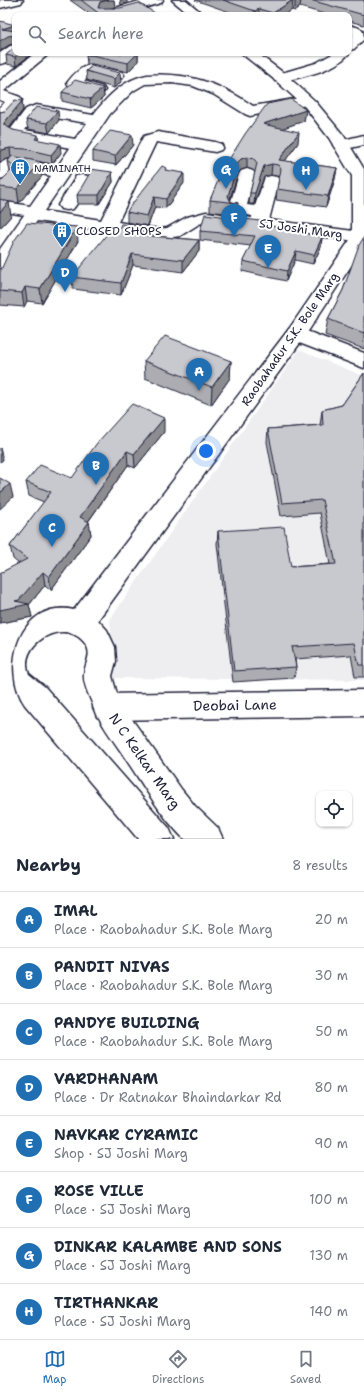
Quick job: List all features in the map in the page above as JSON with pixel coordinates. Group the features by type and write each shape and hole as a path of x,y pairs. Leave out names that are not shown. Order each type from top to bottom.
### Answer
{"street":[{"path":"0,4 17,0"},
{"path":"116,12 157,0"},
{"path":"178,0 194,12"},
{"path":"352,30 357,32 360,36 352,43"},
{"path":"0,60 12,51"},
{"path":"0,116 16,100 1,88 40,56"},
{"path":"252,56 306,101 336,136 360,176 362,226"},
{"path":"280,78 326,64 338,56"},
{"path":"119,95 74,83 90,69 141,80 167,78 194,82 214,88 230,97 250,112 306,101"},
{"path":"0,262 6,243 32,209 56,172 77,149 110,103 141,80"},
{"path":"77,149 54,140 15,133 33,110 98,120"},
{"path":"54,140 74,116"},
{"path":"0,138 77,149"},
{"path":"107,216 150,139 158,138 215,147"},
{"path":"341,145 364,140"},
{"path":"0,174 9,164 13,162 56,172"},
{"path":"32,209 56,172"},
{"path":"244,174 238,208 244,217 271,181"},
{"path":"67,205 82,180"},
{"path":"107,216 112,188"},
{"path":"0,206 32,209 67,205 67,207 70,208 107,216"},
{"name":"SJ Joshi Marg","path":"32,209 107,216 168,234 174,233 191,220 199,217 244,217 362,226"},
{"name":"Raobahadur S.K. Bole Marg","path":"80,623 296,334 362,226"},
{"path":"296,334 364,361"},
{"path":"80,623 68,620 56,620 43,623 8,649 14,663 17,683 147,835"},
{"name":"N C Kelkar Marg","path":"80,623 90,630 98,639 102,650 102,663 97,676 107,707 178,809 207,839"},
{"name":"Deobai Lane","path":"107,707 364,703"}],"shaded area":[{"path":"299,350 364,376 364,680 114,678 110,619"}],"building":[{"path":"81,0 108,0 100,2 98,8 120,8 139,3 153,12 97,12"},
{"path":"223,0 293,0 275,12 259,9 255,11"},
{"path":"310,0 364,0 364,15"},
{"path":"0,21 12,24 12,26 2,29 12,31 12,35 0,41"},
{"path":"12,50 12,56 16,56 15,57 6,55"},
{"path":"96,56 135,56 128,63"},
{"path":"92,66 120,73 114,79 86,71"},
{"path":"75,80 103,88 90,99 62,92"},
{"path":"291,99 306,110 263,124 299,132 279,160 337,168 328,196 277,189 281,169 278,165 272,164 264,166 255,193 250,193 257,163 254,159 247,157 238,162 228,196 231,202 238,203 210,200 226,161 228,161 245,134 267,104"},
{"path":"15,100 22,101 4,125 13,130 38,135 35,139 60,144 51,155 26,149 10,148 0,152 0,112 5,111"},
{"path":"36,107 58,111 47,123 26,120"},
{"path":"110,131 132,135 115,156 93,151"},
{"path":"12,156 41,162 17,189 0,187 0,182 15,167 8,161"},
{"path":"162,166 166,168 165,170 184,173 166,199 154,197 147,216 127,212 129,208"},
{"path":"90,169 112,172 99,195 77,195 91,171"},
{"path":"0,199 9,202 0,212"},
{"path":"205,214 268,222 267,225 322,237 314,255 296,251 287,271 243,261 255,236 200,231"},
{"path":"27,223 77,227 40,289 25,287 22,293 0,291 0,272 14,241"},
{"path":"121,224 142,227 139,235 199,240 183,260 132,254 121,283 72,277 108,233 117,233"},
{"path":"364,237 364,333 328,319 343,290 359,245"},
{"path":"165,336 231,361 212,387 144,361"},
{"path":"364,373 364,665 359,665 354,643 292,647 296,667 234,671 218,531 284,527 291,567 336,564 322,500 282,503 268,429 323,425 322,410 342,405"},
{"path":"132,404 164,418 134,454 127,451 80,517 89,522 49,577 43,572 19,600 15,601 29,604 0,610 0,573 27,559 10,546 51,492 26,482 40,465 72,478 97,443"},
{"path":"0,478 10,484 0,493"}],"place":[{"name":"NAMINATH","path":"20,185"},
{"name":"DINKAR KALAMBE AND SONS","path":"226,189"},
{"name":"TIRTHANKAR","path":"306,190"},
{"name":"ROSE VILLE","path":"234,237"},
{"name":"CLOSED SHOPS","path":"62,248"},
{"name":"NAVKAR CYRAMIC","path":"268,268"},
{"name":"VARDHANAM","path":"65,292"},
{"name":"IMAL","path":"199,391"},
{"name":"PANDIT NIVAS","path":"96,485"},
{"name":"PANDYE BUILDING","path":"52,547"}]}
